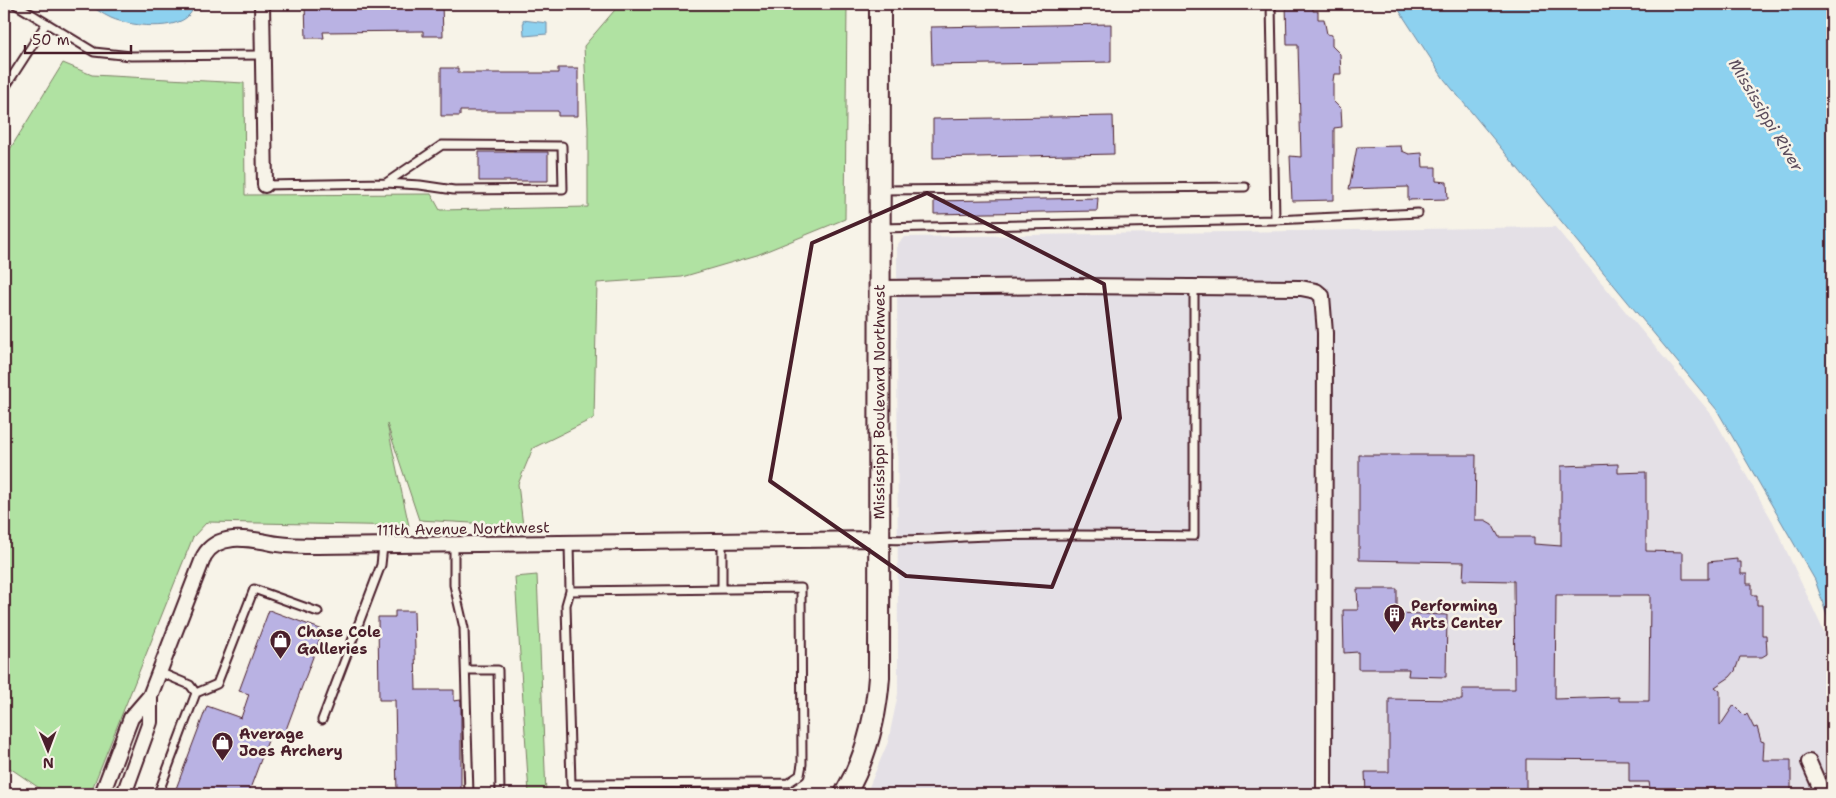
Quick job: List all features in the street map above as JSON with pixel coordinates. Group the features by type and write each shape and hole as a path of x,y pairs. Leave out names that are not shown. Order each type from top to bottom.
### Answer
{"street":[{"path":"262,4 265,185"},
{"name":"Mississippi Boulevard Northwest","path":"845,794 868,742 878,696 881,288 879,190 880,4"},
{"path":"881,288 1072,286 1308,289 1322,296 1324,304 1324,794"},
{"name":"111th Avenue Northwest","path":"102,794 131,718 150,696 209,547 223,540 243,538 281,544 383,546 880,539"},
{"name":"111th Avenue Northwest","path":"124,794 150,722 150,696"},
{"path":"1809,762 1823,794"}],"lane":[{"path":"16,4 88,49 112,55 262,54"},
{"path":"1271,4 1275,220"},
{"path":"4,89 46,24"},
{"path":"265,185 386,183 454,190 563,189 562,146 442,145 386,183"},
{"path":"879,190 1245,187"},
{"path":"880,228 1275,220 1418,213"},
{"path":"880,539 902,541 1024,535 1194,536 1194,288"},
{"path":"722,542 722,589"},
{"path":"454,544 454,585 464,628 469,794"},
{"path":"569,544 570,591 566,605 572,784 788,783 800,775 802,764 801,588 570,591"},
{"path":"322,720 381,565 383,546"},
{"path":"158,794 196,694 217,684 254,589 318,612"},
{"path":"466,670 498,670 500,794"},
{"path":"160,672 190,685 196,694"}],"highlighted area":[{"path":"927,193 1104,284 1120,418 1052,587 906,576 770,481 812,243"}],"shaded area":[{"path":"1555,227 1712,415 1773,522 1832,649 1832,794 866,794 888,742 898,694 897,245 904,237"}],"green space":[{"path":"620,4 847,4 845,219 757,255 682,277 597,283 594,418 533,448 518,484 523,526 419,520 387,424 409,526 207,522 193,537 90,794 48,794 4,764 4,159 63,63 92,75 244,83 245,195 431,194 440,210 588,207 588,127 584,46"},
{"path":"537,575 546,794 529,794 515,577"}],"water":[{"path":"87,4 194,4 190,14 183,20 159,26 120,21"},
{"name":"Mississippi River","path":"1395,4 1832,4 1832,629 1815,580 1717,410 1444,79"},
{"path":"523,20 547,23 547,34 524,36"}],"building":[{"path":"305,4 442,4 443,36 423,36 423,31 323,32 324,38 306,38"},
{"path":"1286,4 1313,4 1313,11 1318,11 1318,19 1324,19 1327,34 1332,35 1332,46 1340,54 1341,74 1334,74 1333,81 1333,101 1341,109 1342,127 1334,128 1334,200 1292,201 1290,156 1301,157 1298,45 1287,45"},
{"path":"1111,24 1111,62 932,65 931,27"},
{"path":"441,68 458,68 458,73 558,73 558,68 578,68 578,116 558,116 558,111 460,111 460,116 441,116"},
{"path":"1113,116 1114,154 933,158 933,119"},
{"path":"1401,146 1402,151 1409,154 1422,153 1423,167 1436,167 1436,181 1447,182 1448,199 1408,200 1408,187 1349,189 1357,147"},
{"path":"479,152 548,152 548,181 479,181"},
{"path":"1098,198 1097,211 934,214 934,201"},
{"path":"1359,455 1476,455 1475,520 1485,520 1492,524 1499,537 1534,537 1534,544 1561,546 1561,466 1618,464 1618,473 1646,472 1646,551 1683,552 1683,579 1708,579 1708,562 1737,559 1737,562 1741,562 1741,574 1747,574 1747,584 1752,584 1752,595 1757,595 1757,605 1762,605 1762,635 1766,635 1767,654 1762,657 1740,657 1735,671 1730,677 1715,687 1720,691 1720,726 1734,705 1745,716 1747,714 1754,728 1757,727 1761,741 1764,742 1763,760 1791,760 1791,794 1651,794 1649,782 1629,782 1629,760 1526,759 1526,794 1366,794 1365,772 1389,772 1389,699 1462,700 1462,689 1515,689 1514,581 1463,580 1464,562 1359,560","holes":["1556,595 1650,595 1649,701 1619,701 1619,697 1555,699"]},
{"name":"Performing Arts Center","path":"1357,589 1397,589 1397,613 1447,615 1446,677 1408,676 1409,669 1358,669 1358,652 1344,653 1343,610 1358,610"},
{"path":"269,610 323,630 284,735 272,730 248,794 174,794 207,706 241,718 249,694 239,691"},
{"path":"395,611 414,611 416,690 454,690 454,701 461,700 461,794 397,794 395,700 379,700 378,617 395,617"}],"place":[{"name":"Performing Arts Center","path":"1395,634"},
{"name":"Chase Cole Galleries","path":"281,660"},
{"name":"Average Joes Archery","path":"223,762"}]}
